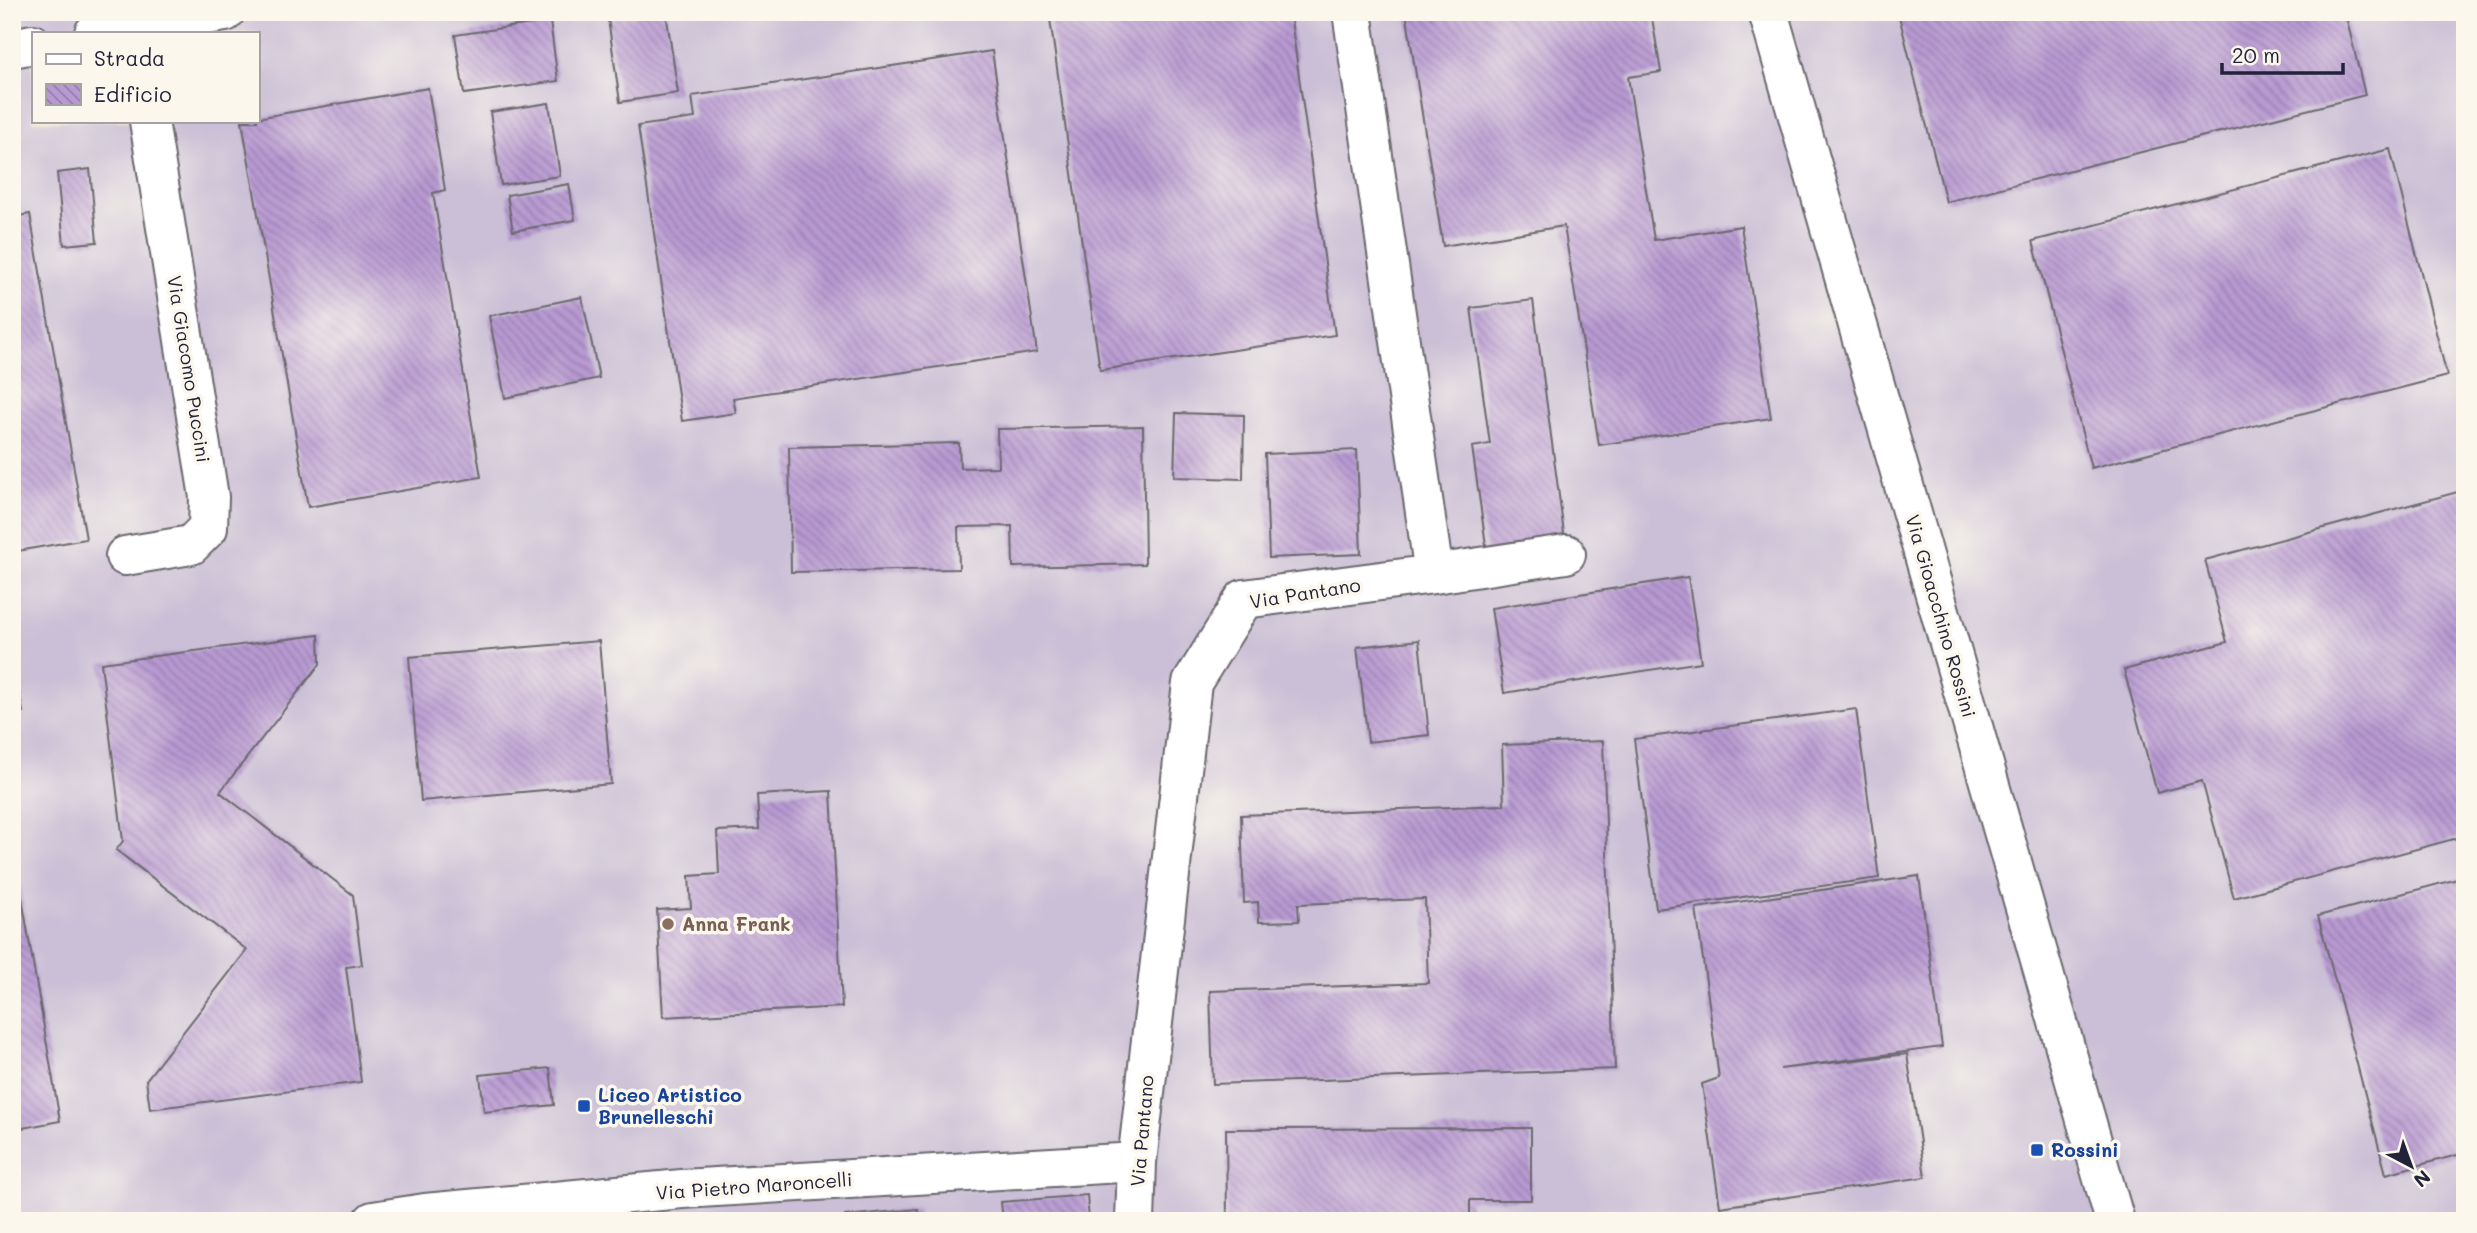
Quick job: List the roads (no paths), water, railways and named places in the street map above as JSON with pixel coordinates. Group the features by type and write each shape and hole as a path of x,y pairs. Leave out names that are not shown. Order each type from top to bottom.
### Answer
{"street":[{"path":"107,32 134,30 225,12"},
{"path":"1352,12 1434,574 1566,554"},
{"name":"Via Gioacchino Rossini","path":"1768,12 2115,1221"},
{"path":"12,48 32,44"},
{"name":"Via Giacomo Puccini","path":"125,556 191,545 208,528 209,497 149,122"},
{"name":"Via Pantano","path":"1135,1221 1137,1163 1192,684 1244,599 1434,574"},
{"name":"Via Pietro Maroncelli","path":"373,1221 425,1213 682,1189 1137,1163"}],"place":[{"name":"Anna Frank","path":"668,924"},
{"name":"Liceo Artistico Brunelleschi","path":"584,1106"},
{"name":"Rossini","path":"2037,1150"}]}
